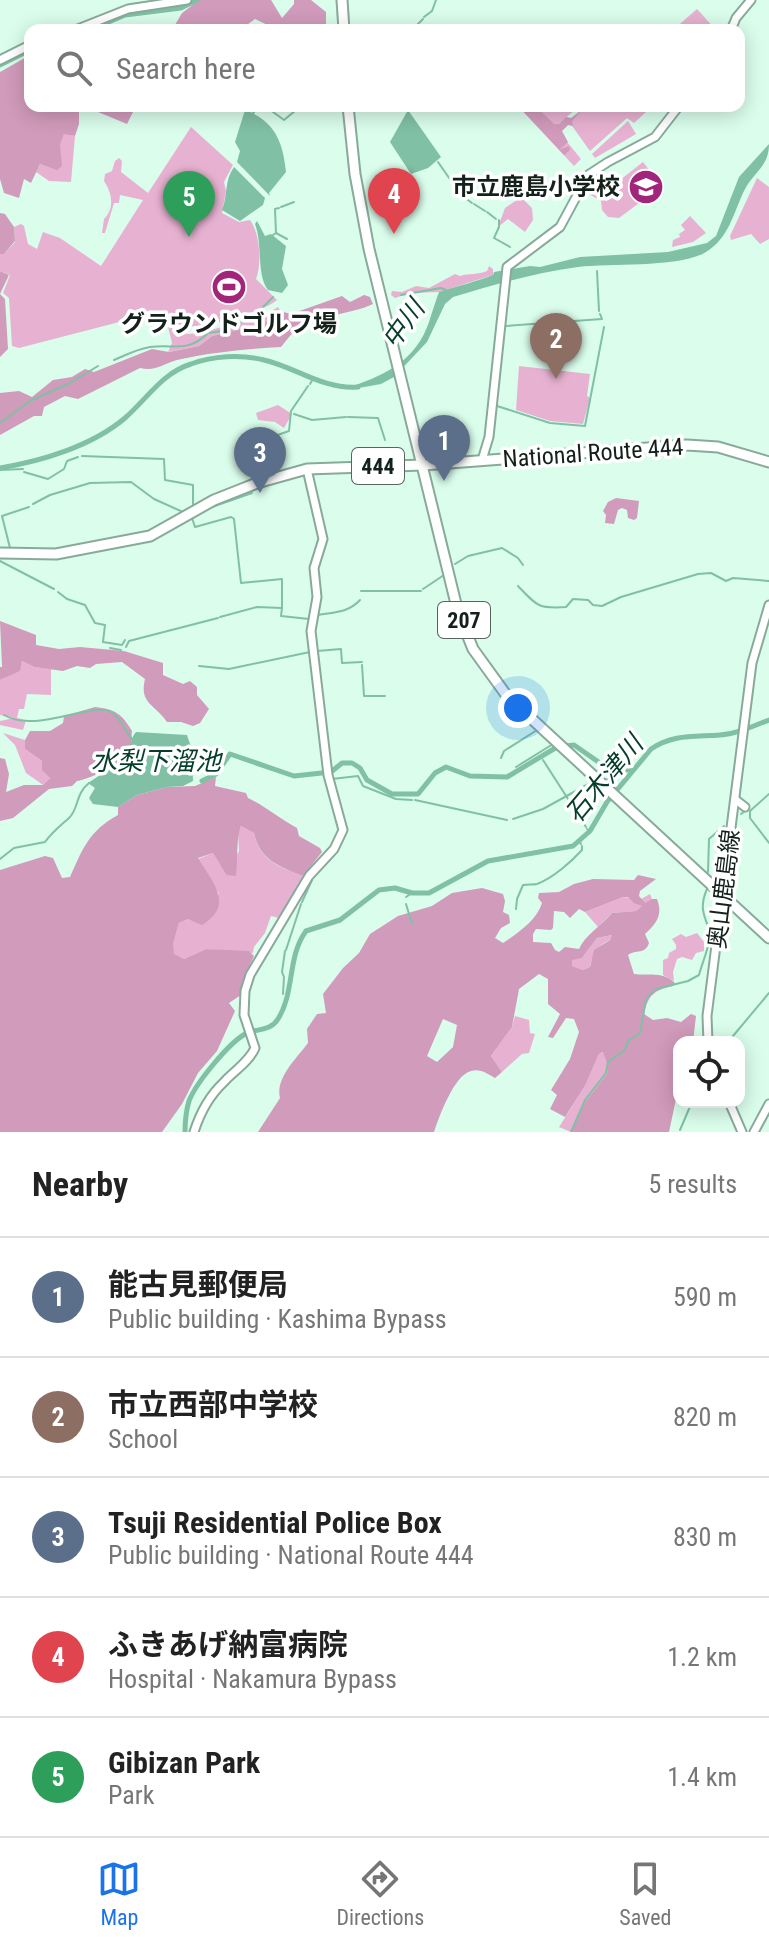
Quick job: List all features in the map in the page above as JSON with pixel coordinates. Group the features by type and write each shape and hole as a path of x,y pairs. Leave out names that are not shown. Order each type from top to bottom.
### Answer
{"highway":[{"path":"344,0 346,24"},
{"name":"207","path":"350,112 355,174 461,611 476,649 507,691 563,746 769,935"},
{"name":"National Route 444","path":"0,553 56,554 150,536 214,500 257,483 307,469 425,465 696,445 718,447 769,462"}],"main road":[{"path":"90,24 128,9 187,0"},
{"path":"734,24 751,0"},
{"path":"0,60 24,48"},
{"path":"482,460 489,437 506,269 560,227 588,175 655,137 674,112"},
{"path":"194,1132 213,1093 253,1053 255,1045 247,1027 244,1007 245,991 255,965 313,870 341,838 342,821 328,772 311,631 317,597 314,568 323,539 307,469"},
{"name":"奥山鹿島線","path":"708,1036 707,1016 752,663 769,605"},
{"path":"736,800 745,807"},
{"path":"754,1132 769,1104"},
{"path":"732,1108 742,1132"}],"shaded area":[{"path":"199,0 271,0 282,18 294,0 311,0 326,12 326,24 265,24 255,19 248,24 176,24 182,13"},
{"path":"697,9 711,24 680,24"},
{"path":"24,58 24,112 79,112 75,136 64,134 60,145 62,166 57,170 40,164 31,183 24,179 19,198 4,193 0,179 0,72"},
{"path":"98,112 133,112 127,124"},
{"path":"524,112 554,126 562,126 579,112 646,112 634,123 627,118 590,151 570,123 559,132 581,159 574,166"},
{"path":"524,112 542,112 554,124 559,124 566,117 571,118 580,112 572,121 573,126 568,125 562,131 568,142 559,150"},
{"path":"542,112 572,112 559,124 553,124"},
{"path":"628,121 636,134 595,158 592,154"},
{"path":"191,127 233,165 224,182 226,191 222,213 239,222 250,220 259,249 256,279 277,300 246,315 218,323 184,326 148,311 127,320 19,348 12,346 9,298 3,293 10,275 0,271 0,254 4,254 15,242 14,227 24,226 28,244 37,249 43,232 60,238 101,266 143,200 120,195 119,203 114,203 105,233 102,233 111,205 105,174 112,171 119,158 122,161 121,172 148,193"},
{"path":"64,133 75,136 71,182 49,181 36,172 40,164 57,169"},
{"path":"569,146 570,150 564,155 559,150"},
{"path":"643,162 662,186 619,218 608,217 602,210 601,201 589,194 616,175 620,180"},
{"path":"757,178 769,187 769,239 760,244 751,234 731,240 730,236"},
{"path":"521,197 532,208 533,220 525,232 508,219 498,227 505,208"},
{"path":"0,213 5,214 14,227 15,241 4,254 0,254"},
{"path":"690,216 706,233 693,242 672,247 673,240 685,230 681,225"},
{"path":"489,266 493,269 493,275 439,292 410,293 395,298 391,295 392,291 402,292 416,286 429,288 455,274 484,272"},
{"path":"0,271 9,275 0,294"},
{"path":"0,294 5,299 8,349 0,357"},
{"path":"364,295 370,297 373,304 306,324 281,347 216,353 177,360 155,368 140,368 78,399 65,396 44,407 42,416 34,416 0,435 0,393 19,391 32,397 53,380 72,377 85,369 94,372 152,349 169,352 199,346 212,336 265,323 280,311 291,314 342,296 350,302"},
{"path":"278,307 280,311 265,323 212,336 199,346 168,352 172,343 168,327 188,334 199,333 264,316"},
{"path":"519,366 590,374 587,396 590,398 583,424 550,421 516,410"},
{"path":"278,405 292,414 284,428 275,422 258,420 256,413"},
{"path":"616,498 639,501 637,518 628,518 627,510 622,508 618,510 614,524 605,523 603,511 608,502"},
{"path":"0,621 36,635 36,645 59,649 80,647 124,651 163,663 163,675 183,684 190,681 197,687 197,695 209,709 200,723 193,726 167,722 146,699 145,679 122,662 96,664 90,668 77,666 63,671 34,667 22,661 20,671 0,680"},
{"path":"22,661 34,667 51,669 51,695 27,694 24,709 19,709 17,718 26,720 23,730 0,725 0,721 14,718 0,715 0,680 19,671"},
{"path":"95,707 117,713 132,731 126,757 72,786 49,789 13,818 0,821 0,758 5,759 9,774 6,792 24,785 43,785 50,778 42,770 42,761 25,749 25,740 30,731 50,731 63,723 64,716"},
{"path":"3,733 25,740 25,749 42,761 50,778 43,785 26,773 15,745"},
{"path":"216,777 215,786 246,793 248,798 297,828 299,836 322,852 303,876 271,861 261,850 254,833 241,826 236,876 226,875 213,853 198,858 218,893 217,910 202,925 188,919 179,923 173,943 174,954 184,959 206,949 249,951 254,956 243,980 241,995 229,1003 235,1011 217,1051 198,1073 182,1104 162,1132 0,1132 0,870 45,856 53,858 62,878 70,877 88,841 100,827 118,815 118,807 137,795 167,787 195,786"},
{"path":"241,826 254,833 261,850 271,861 303,876 279,918 271,916 253,953 206,949 184,959 174,955 172,944 179,923 219,894 198,859 213,853 226,875 239,851 238,833"},
{"path":"638,875 656,879 640,891 639,896 645,903 657,899 659,914 645,934 649,943 643,950 628,955 634,974 660,975 675,983 653,994 644,1014 653,1020 667,1018 681,1022 691,1014 696,1016 694,1036 673,1036 674,1108 669,1132 571,1132 585,1102 607,1074 608,1066 603,1052 599,1054 585,1086 565,1117 550,1109 557,1095 551,1090 570,1059 579,1032 574,1019 566,1018 553,1038 548,1037 560,1014 548,1004 548,979 539,974 519,989 512,1027 491,1056 502,1072 495,1078 478,1070 465,1074 448,1097 434,1132 258,1132 280,1098 284,1076 308,1043 307,1029 317,1014 326,1013 323,994 359,953 370,934 398,916 432,906 452,893 482,888 503,894 503,912 509,915 510,923 501,928 495,938 503,943 536,915 542,903 539,893 559,892 593,879 634,880","holes":["628,897 642,906 636,911 612,913 579,949 565,947 559,952 551,943 533,942 536,929 553,928 554,911 564,912 570,918 579,909 585,912","612,935 610,940 594,950 590,967 583,970 572,966 572,960 582,958 597,938","443,1019 457,1025 453,1047 437,1062 427,1056"]},
{"path":"650,894 652,899 636,911 612,913 598,927 585,912 623,897 641,899"},
{"path":"697,933 704,942 704,951 696,953 692,960 677,959 674,981 663,975 663,960 676,949 672,939 681,934 686,937"},
{"path":"612,935 596,950 590,967 583,970 571,966 572,959 582,958 597,938"},
{"path":"515,1016 529,1020 530,1033 535,1034 529,1053 522,1054 502,1072 491,1056 512,1027"},
{"path":"604,1052 607,1074 585,1102 571,1132 559,1127 585,1086 599,1054"}],"water":[{"path":"244,112 264,120 276,134 283,151 286,172 269,193 270,196 237,162 240,151 235,142"},
{"path":"409,112 441,157 428,168 411,174 390,142"},
{"path":"769,144 764,164 744,191 725,233 706,252 680,261 562,269 453,297 445,304 427,342 394,377 381,384 353,389 353,386 389,370 408,356 423,335 439,292 493,275 494,272 540,267 580,257 668,252 707,243 716,236 739,177"},
{"path":"234,167 265,198 263,205 240,221 222,210"},
{"path":"257,221 265,236 271,234 286,246 282,269 288,285 282,293 268,290 264,283"},
{"name":"水梨下溜池","path":"136,732 187,735 192,750 193,781 183,786 137,795 118,807 93,804 89,798 95,788 88,783 126,758"}],"waterway":[{"path":"104,24 125,15 181,8 197,0"},
{"path":"424,17 432,11 436,0"},
{"path":"418,24 423,19"},
{"path":"0,65 24,53"},
{"path":"273,112 284,120 294,112"},
{"path":"438,162 461,195 472,203"},
{"path":"281,207 294,202"},
{"path":"474,204 485,211"},
{"path":"276,233 275,209 279,208"},
{"path":"487,212 496,219"},
{"path":"499,220 494,238 510,247"},
{"path":"273,235 276,233 287,239"},
{"path":"597,271 599,311"},
{"path":"401,295 441,288 446,290"},
{"path":"261,309 273,297"},
{"path":"506,326 602,319 600,314"},
{"path":"114,360 145,348 194,343 208,333 222,331 244,321"},
{"path":"497,406 550,423 585,426 604,327"},
{"name":"中川","path":"0,468 49,456 97,437 125,418 172,374 208,359 255,358 276,363 321,382 358,387"},
{"path":"0,423 30,401 98,366"},
{"path":"310,384 313,379"},
{"path":"246,446 289,431 291,411 308,386"},
{"path":"294,414 312,420 346,417"},
{"path":"348,417 378,418 385,440"},
{"path":"82,456 164,459 165,480 193,485 193,506"},
{"path":"24,472 48,479 64,469 67,461 78,457"},
{"path":"0,470 23,469"},
{"path":"33,504 50,495 90,483 131,482 154,499 183,512"},
{"path":"209,508 252,493"},
{"path":"10,548 2,516 29,507"},
{"path":"197,515 192,518 195,527 231,517 234,519 241,583 282,579 282,608"},
{"path":"455,564 468,556 502,548 523,565"},
{"path":"0,561 54,589"},
{"path":"518,586 539,605 566,607 573,599 588,600 593,605 602,606 621,597 698,574 711,573 726,581 733,578 769,581"},
{"path":"423,589 444,575"},
{"path":"361,591 421,591"},
{"path":"58,592 67,599 85,605 95,623 105,625 103,642 122,645 125,640"},
{"path":"318,615 346,610 360,600"},
{"path":"220,617 257,607 282,608 281,616 309,619"},
{"path":"126,647 129,641 218,618"},
{"path":"110,648 121,650"},
{"path":"317,651 341,649 342,663 362,662"},
{"path":"199,666 229,669 310,652"},
{"path":"362,665 364,696 385,696"},
{"path":"4,715 33,721 106,710 117,717 132,739"},
{"name":"石木津川","path":"185,1132 189,1101 213,1064 245,1034 267,1028 278,1019 287,998 296,952 306,931 340,920 379,890 395,888 412,893 429,893 488,861 573,846 590,831 607,802 651,749 676,739 733,733 769,720"},
{"path":"501,758 504,751 537,730 543,736"},
{"path":"516,767 553,744 551,742"},
{"path":"202,781 216,774 230,754 294,776 331,772 342,763 352,763 360,768 367,780 392,794 418,794 435,773 446,767 470,776 507,777 557,747 574,745 613,772 634,769"},
{"path":"543,760 586,827"},
{"path":"607,779 612,778 613,772"},
{"path":"332,779 358,776 363,786 396,799 412,800"},
{"path":"513,819 543,809 592,782"},
{"path":"0,859 14,848 45,842 72,814 81,792 89,783"},
{"path":"769,794 750,811 750,818 769,843"},
{"path":"415,800 507,820"},
{"path":"741,814 749,808"},
{"path":"708,872 709,839 724,826"},
{"path":"516,909 523,885 537,884 549,878 573,860 582,846"},
{"path":"302,902 312,880"},
{"path":"571,1132 585,1100 606,1073 608,1062 625,1050 628,1041 640,1033 646,999 656,989 699,975 710,935 703,912 707,889"},
{"name":"石木津川","path":"406,897 412,893"},
{"path":"286,950 301,904"},
{"path":"406,904 412,924"},
{"path":"283,994 285,951"},
{"path":"733,1036 769,993"},
{"path":"680,1130 689,1108"},
{"path":"727,1108 734,1123"}],"place":[{"name":"市立鹿島小学校","path":"646,187"},
{"name":"ふきあげ納富病院","path":"394,234"},
{"name":"Gibizan Park","path":"189,237"},
{"name":"グラウンドゴルフ場","path":"229,287"},
{"name":"市立西部中学校","path":"556,379"},
{"name":"能古見郵便局","path":"444,481"},
{"name":"Tsuji Residential Police Box","path":"260,493"}]}
